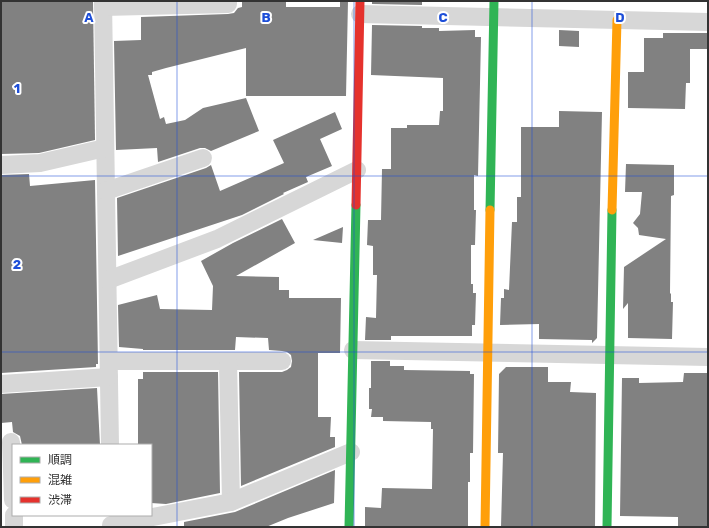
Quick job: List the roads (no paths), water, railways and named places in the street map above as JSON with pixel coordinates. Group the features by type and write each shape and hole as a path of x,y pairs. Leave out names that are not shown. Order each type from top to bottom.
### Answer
{"street":[{"path":"110,444 103,4 228,4 228,1"},
{"path":"349,527 360,8 494,9 617,20 708,22"},
{"path":"485,527 494,9"},
{"path":"607,527 609,355 617,20"},
{"path":"1,164 40,163 106,148"},
{"path":"106,191 204,158"},
{"path":"108,280 217,239 356,170"},
{"path":"353,350 708,357"},
{"path":"228,361 231,502"},
{"path":"1,384 109,369 228,361 282,361"},
{"path":"11,442 12,471"},
{"path":"152,515 231,502 351,452"},
{"path":"14,516 14,527"},
{"path":"111,522 147,516"}]}
